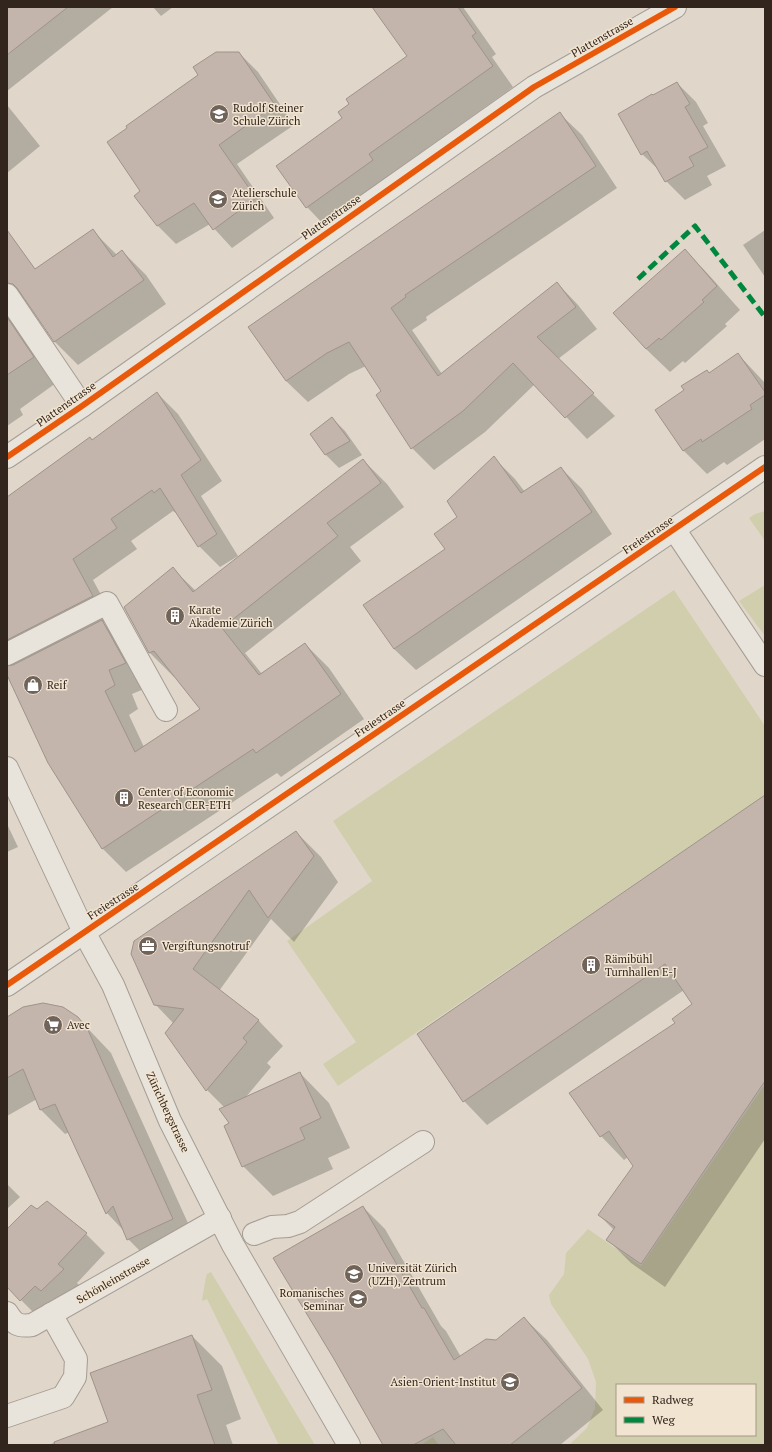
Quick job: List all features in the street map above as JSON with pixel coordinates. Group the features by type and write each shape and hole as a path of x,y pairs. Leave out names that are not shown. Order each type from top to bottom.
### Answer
{"street":[{"name":"Plattenstrasse","path":"7,457 82,406 534,87 675,7"},
{"path":"7,295 82,406"},
{"name":"Freiestrasse","path":"7,985 765,467"},
{"path":"674,529 765,665"},
{"path":"7,654 107,603 166,710"},
{"name":"Zürichbergstrasse","path":"7,768 84,932 113,985 170,1121 237,1252 349,1445"},
{"path":"254,1234 272,1227 288,1226 300,1222 423,1142"},
{"name":"Schönleinstrasse","path":"10,1317 19,1326 32,1325 220,1218"},
{"path":"7,1416 63,1397 75,1377 76,1359 52,1314"}],"shaded area":[{"path":"765,511 765,541 749,518 755,514"},
{"path":"765,585 765,636 739,601"},
{"path":"674,590 765,726 765,795 338,1086 323,1064 356,1042 287,941 372,881 333,821"},
{"path":"765,1084 765,1445 569,1445 587,1428 595,1408 596,1382 588,1359 551,1304 549,1295 564,1274 566,1253 588,1229 641,1266"},
{"path":"211,1272 315,1445 279,1445 207,1299 202,1300 206,1277 207,1274"},
{"path":"433,1437 439,1445 421,1445"}],"building":[{"path":"7,7 68,7 7,55"},
{"path":"372,7 458,7 476,33 472,36 493,66 369,154 373,160 306,208 276,166 342,118 338,112 349,104 346,99 407,56"},
{"path":"216,52 239,52 275,105 219,145 256,198 213,230 194,203 157,226 134,196 140,191 107,142 127,128 126,126 198,75 193,67"},
{"path":"677,82 690,104 685,107 708,147 689,157 694,166 665,182 647,151 641,155 618,114 652,94 653,95"},
{"path":"560,112 596,166 405,295 406,297 391,308 438,376 557,282 576,307 537,337 594,393 565,418 513,363 463,411 411,449 376,395 381,391 349,342 327,353 286,381 248,327"},
{"path":"93,229 113,257 122,250 144,280 54,342 17,288 13,284 7,283 7,230 35,269"},
{"path":"685,249 717,286 702,300 704,302 661,340 659,338 646,349 613,313"},
{"path":"7,317 34,357 7,375"},
{"path":"738,353 765,392 765,395 750,405 752,409 702,442 701,439 683,451 655,410 684,390 681,386 707,370 709,373"},
{"path":"157,392 201,460 181,475 217,534 198,547 160,488 154,493 152,490 111,519 117,528 73,559 93,596 7,640 7,497 90,437 92,440"},
{"path":"332,417 350,441 325,455 310,434"},
{"path":"494,456 521,493 561,467 592,512 394,649 363,605 445,549 434,534 457,517 447,501"},
{"path":"363,459 381,483 327,523 338,536 222,628 259,675 305,643 341,694 256,753 253,749 102,849 48,763 7,675 7,666 13,665 102,620 126,663 109,670 115,685 105,691 135,752 200,709 154,651 149,653 124,607 173,567 193,592"},
{"path":"765,795 765,1081 641,1264 606,1240 615,1227 598,1215 633,1166 609,1131 600,1137 569,1093 675,1023 672,1019 692,1004 665,964 463,1102 417,1034"},
{"path":"296,831 314,856 268,918 249,890 193,969 259,1020 243,1038 247,1042 206,1091 165,1033 184,1009 154,1005 131,954 134,941"},
{"path":"43,1003 63,1007 78,1017 87,1028 173,1219 127,1240 113,1206 106,1214 55,1104 40,1110 23,1069 7,1078 7,1017 23,1007"},
{"path":"300,1072 321,1118 300,1128 305,1139 242,1167 224,1126 229,1123 219,1109"},
{"path":"47,1201 87,1233 58,1264 64,1269 41,1291 35,1286 20,1301 7,1287 7,1229 31,1205 37,1209"},
{"path":"363,1206 454,1360 486,1339 496,1340 524,1317 582,1388 510,1445 456,1445 443,1429 413,1445 383,1445 334,1359 273,1258"},
{"path":"192,1335 212,1390 197,1395 215,1445 55,1445 54,1442 108,1422 90,1373"}],"marked path":[{"path":"638,279 695,226 765,317"}],"cycle path":[{"path":"7,457 82,406 534,87 675,7"},
{"path":"7,985 765,467"}],"place":[{"name":"Rudolf Steiner Schule Zürich","path":"219,114"},
{"name":"Atelierschule Zürich","path":"218,199"},
{"name":"Karate Akademie Zürich","path":"175,616"},
{"name":"Reif","path":"33,685"},
{"name":"Center of Economic Research CER-ETH","path":"124,798"},
{"name":"Vergiftungsnotruf","path":"148,946"},
{"name":"Rämibühl Turnhallen E-J","path":"591,965"},
{"name":"Avec","path":"53,1025"},
{"name":"Universität Zürich (UZH), Zentrum","path":"354,1274"},
{"name":"Romanisches Seminar","path":"358,1299"},
{"name":"Asien-Orient-Institut","path":"510,1382"}]}
